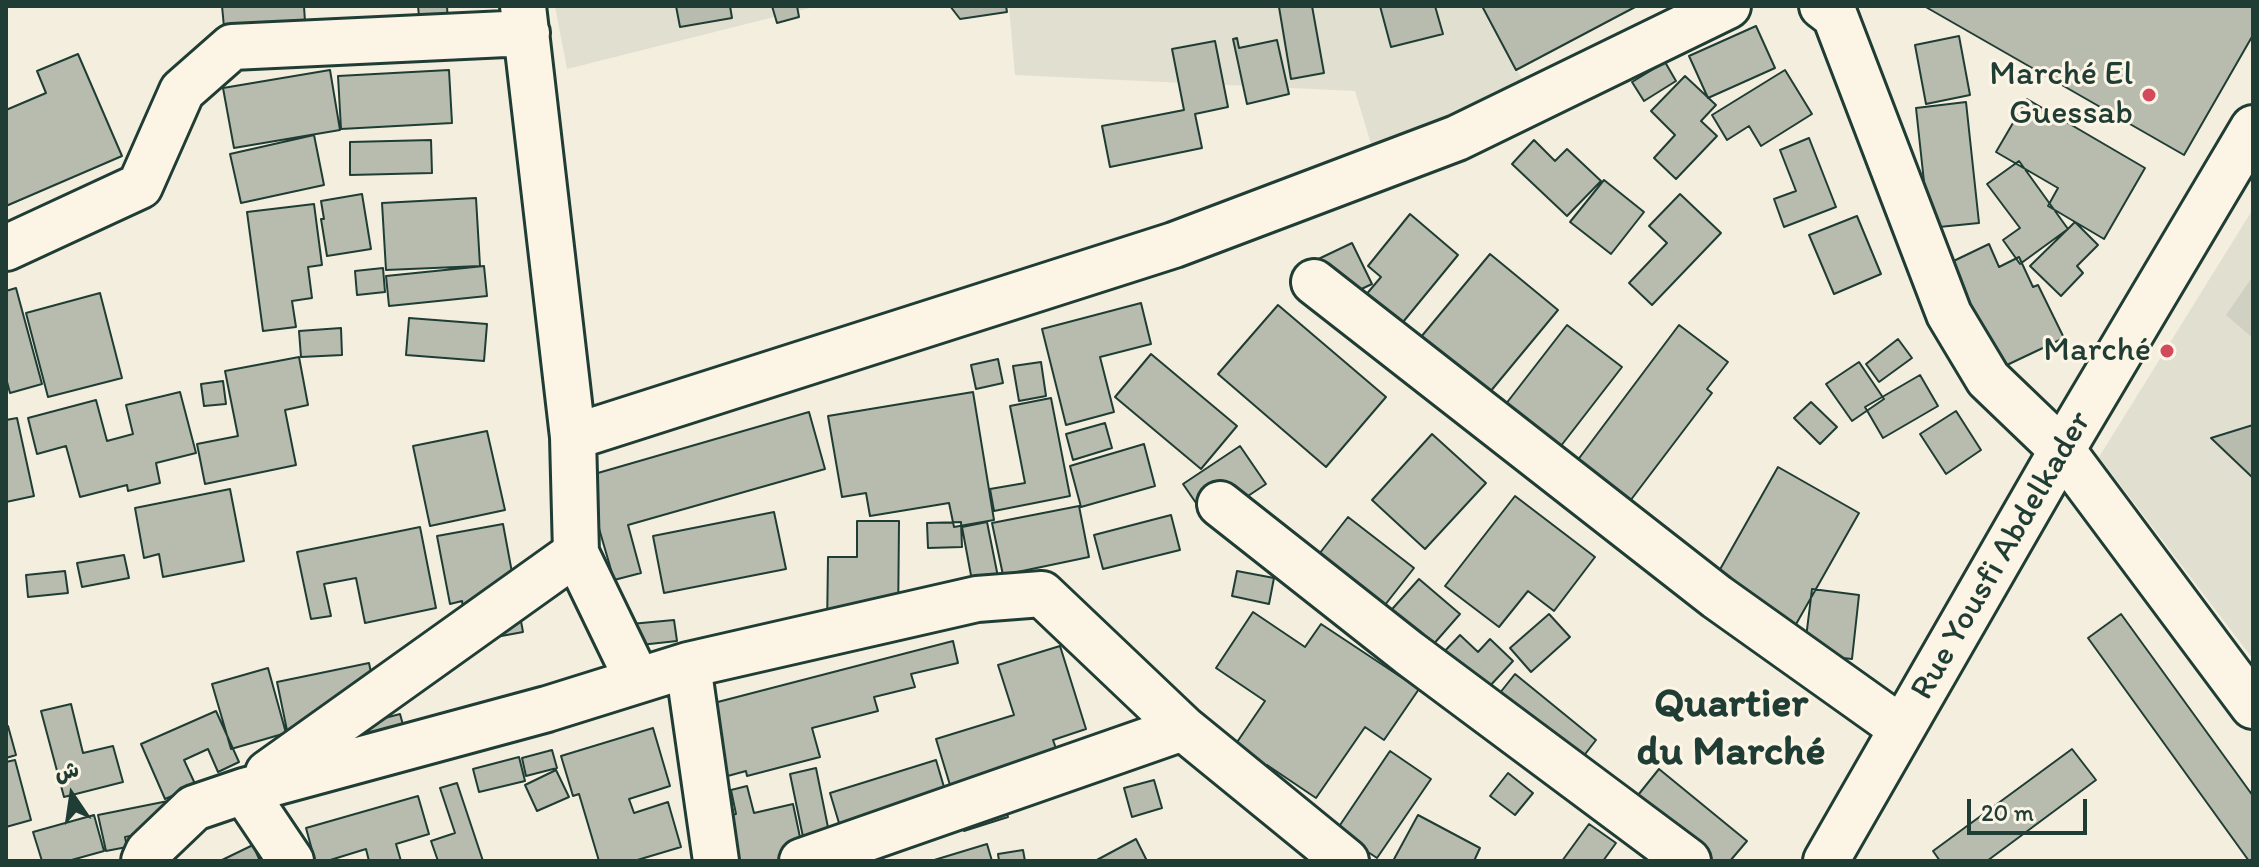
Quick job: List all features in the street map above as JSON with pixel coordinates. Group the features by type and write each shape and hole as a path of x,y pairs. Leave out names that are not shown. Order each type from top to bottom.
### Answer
{"street":[{"path":"573,437 1174,245 1457,138 1728,6"},
{"path":"1822,6 1835,16 1949,314 1988,379 2062,450 2253,706"},
{"path":"6,248 140,186 182,91 232,47 525,20 573,437 576,553 637,679"},
{"name":"Rue Yousfi Abdelkader","path":"1826,861 2062,450 2247,153"},
{"path":"1314,282 1717,597 1901,728"},
{"path":"1220,504 1409,653 1688,861"},
{"path":"244,791 576,553"},
{"path":"144,861 148,852 194,808 244,791 547,709 688,665 977,599 1042,594 1183,728 1346,861"},
{"path":"688,665 716,861"},
{"path":"802,861 1183,728"},
{"path":"244,791 291,861"}],"shaded area":[{"path":"555,6 818,6 567,69"},
{"path":"1009,6 1482,6 1526,86 1457,117 1372,147 1355,91 1015,75"},
{"path":"2253,209 2253,659 2099,457"},
{"path":"2253,276 2253,338 2226,315"}],"building":[{"path":"222,6 304,6 305,22 224,27"},
{"path":"418,6 447,6 448,24 420,27"},
{"path":"676,6 730,6 732,18 680,27"},
{"path":"772,6 797,6 799,17 777,23"},
{"path":"950,6 1006,6 1007,12 960,19"},
{"path":"1312,6 1324,73 1291,79 1279,7"},
{"path":"1380,6 1435,6 1443,34 1391,47"},
{"path":"1482,6 1637,6 1516,70"},
{"name":"Marché El Guessab","path":"1924,6 2253,6 2253,35 2184,155"},
{"path":"1756,26 1775,68 1708,98 1689,56"},
{"path":"1959,36 1970,95 1926,104 1915,45"},
{"path":"1237,38 1239,48 1277,40 1289,94 1247,104 1233,39"},
{"path":"1215,41 1228,107 1195,114 1202,148 1110,167 1102,126 1184,110 1172,49"},
{"path":"78,54 122,156 6,206 6,110 46,93 37,71"},
{"path":"1665,62 1676,81 1644,101 1632,82"},
{"path":"330,70 340,130 234,148 223,88"},
{"path":"449,70 452,123 341,129 338,76"},
{"path":"1785,70 1812,114 1761,146 1749,126 1727,140 1712,115"},
{"path":"1685,76 1716,105 1701,121 1717,136 1676,179 1654,158 1675,135 1651,111"},
{"path":"2027,99 2145,168 2104,239 2048,206 2058,188 1996,152"},
{"path":"1966,102 1979,223 1929,228 1916,108"},
{"path":"314,135 324,185 241,203 230,154"},
{"path":"1809,138 1836,207 1784,227 1774,199 1796,191 1780,150"},
{"path":"431,140 432,173 350,175 350,142"},
{"path":"1534,140 1555,161 1567,149 1601,181 1567,216 1512,164"},
{"path":"2019,161 2068,229 2020,264 2003,240 2020,228 1987,184"},
{"path":"1604,180 1644,212 1611,254 1570,222"},
{"path":"362,194 371,249 327,256 321,201"},
{"path":"1680,194 1721,233 1652,305 1629,283 1667,243 1649,226"},
{"path":"476,198 480,266 386,270 382,203"},
{"path":"314,204 322,265 308,267 312,298 292,301 296,327 263,331 247,212"},
{"path":"1410,214 1458,255 1394,333 1359,303 1381,277 1368,266"},
{"path":"1857,216 1881,274 1834,294 1809,235"},
{"path":"2075,222 2098,245 2077,266 2083,273 2061,296 2030,266"},
{"path":"1352,243 1372,284 1353,293 1310,263"},
{"path":"1989,244 1999,267 2019,257 2033,287 2038,285 2064,338 1990,373 1939,268"},
{"path":"1490,254 1558,310 1485,398 1401,361"},
{"path":"484,266 487,296 389,306 386,276"},
{"path":"383,268 385,292 357,295 355,271"},
{"path":"16,288 42,384 10,393 6,378 6,291"},
{"path":"100,293 122,378 48,397 26,313"},
{"path":"1141,303 1151,344 1100,357 1114,412 1066,425 1042,329"},
{"path":"1278,305 1386,397 1326,467 1218,374"},
{"path":"409,318 487,324 484,361 406,355"},
{"path":"1567,325 1622,367 1557,451 1502,409"},
{"path":"1679,325 1728,362 1707,389 1712,393 1627,505 1574,465"},
{"path":"341,328 342,355 301,357 299,331"},
{"path":"1898,339 1912,358 1879,382 1866,364"},
{"path":"1151,354 1237,426 1201,469 1115,397"},
{"path":"299,357 308,405 285,410 296,465 205,484 197,444 238,436 225,371"},
{"path":"998,359 1003,383 976,389 971,365"},
{"path":"1041,362 1046,396 1019,401 1013,366"},
{"path":"1859,362 1884,399 1852,421 1826,384"},
{"path":"1920,375 1938,406 1883,438 1865,407"},
{"path":"223,381 226,404 204,406 201,384"},
{"path":"180,392 196,453 156,463 160,483 128,491 127,485 80,497 66,446 37,454 28,418 96,400 107,441 133,434 126,405"},
{"path":"973,392 994,520 954,527 949,503 870,516 866,493 842,497 828,416"},
{"path":"1051,398 1070,496 994,511 990,489 1025,483 1010,406"},
{"path":"1811,402 1837,427 1820,444 1794,418"},
{"path":"1956,411 1981,450 1946,474 1920,434"},
{"path":"809,412 825,469 628,525 641,573 614,580 584,477"},
{"path":"17,418 34,496 6,502 6,420"},
{"path":"1105,423 1112,448 1073,460 1066,434"},
{"path":"2253,425 2253,478 2211,438"},
{"path":"487,431 505,510 430,526 413,446"},
{"path":"1432,434 1486,483 1425,549 1372,500"},
{"path":"1144,444 1155,486 1081,507 1070,466"},
{"path":"1240,446 1266,484 1209,522 1183,484"},
{"path":"1778,467 1859,513 1795,626 1714,580"},
{"path":"230,489 244,561 163,577 159,554 144,558 135,508"},
{"path":"1515,496 1595,557 1554,611 1528,591 1499,627 1445,586"},
{"path":"1079,506 1089,557 1003,575 992,523"},
{"path":"774,512 786,569 664,593 653,536"},
{"path":"1171,515 1180,550 1103,569 1094,535"},
{"path":"1348,517 1414,568 1363,633 1298,581"},
{"path":"857,521 899,521 898,628 827,628 828,557 857,557"},
{"path":"961,522 962,547 928,548 927,523"},
{"path":"987,522 999,582 973,586 962,527"},
{"path":"503,524 523,632 469,642 462,601 450,604 437,536"},
{"path":"420,527 436,608 365,623 356,578 324,584 331,616 311,619 297,552"},
{"path":"124,555 129,578 82,587 77,563"},
{"path":"65,571 68,593 28,597 26,575"},
{"path":"1237,571 1274,578 1269,604 1232,596"},
{"path":"1419,579 1460,614 1410,671 1369,635"},
{"path":"1812,589 1859,595 1852,659 1804,654"},
{"path":"1253,612 1305,647 1321,624 1419,689 1384,740 1365,727 1316,798 1267,765 1262,772 1231,751 1265,701 1216,668"},
{"path":"1549,614 1570,637 1531,672 1510,648"},
{"path":"2121,614 2253,796 2253,861 2249,861 2088,638"},
{"path":"674,620 677,641 622,647 620,625"},
{"path":"1460,635 1478,652 1490,639 1513,661 1464,714 1422,675"},
{"path":"953,641 958,663 911,674 915,687 874,697 878,711 812,728 820,757 747,776 746,771 702,783 683,711"},
{"path":"1060,646 1086,729 1053,740 1060,760 1004,804 1008,817 964,831 936,739 1014,715 998,665"},
{"path":"369,663 381,721 289,740 277,682"},
{"path":"268,668 286,733 231,749 212,684"},
{"path":"1515,674 1596,740 1559,788 1476,723"},
{"path":"71,704 83,753 113,746 123,782 64,797 41,711"},
{"path":"216,711 239,762 218,772 208,749 184,760 196,786 165,799 141,744"},
{"path":"400,714 414,764 375,774 362,724"},
{"path":"6,727 16,755 6,758"},
{"path":"653,728 670,786 629,799 634,813 668,802 681,847 634,861 599,861 579,794 573,796 561,756"},
{"path":"2072,749 2096,780 1987,861 1940,861 1933,851"},
{"path":"552,750 557,768 526,776 522,758"},
{"path":"1390,751 1431,779 1377,858 1336,831"},
{"path":"519,757 525,781 479,792 473,769"},
{"path":"15,760 31,820 6,827 6,762"},
{"path":"936,760 957,819 848,853 830,793"},
{"path":"816,768 834,857 808,861 790,774"},
{"path":"1659,769 1747,841 1730,861 1688,861 1626,810"},
{"path":"556,770 569,797 537,811 525,785"},
{"path":"1508,773 1533,793 1515,815 1490,796"},
{"path":"1154,780 1162,808 1132,817 1124,788"},
{"path":"457,783 483,861 438,861 431,841 455,833 440,788"},
{"path":"747,786 754,813 793,804 805,861 702,861 704,821 736,814 731,790"},
{"path":"193,796 199,823 125,837 127,847 106,851 98,815"},
{"path":"418,796 429,834 396,844 401,861 369,861 366,849 327,861 315,861 306,828"},
{"path":"94,815 104,851 68,861 42,861 33,832"},
{"path":"1418,815 1480,848 1474,861 1393,861"},
{"path":"1589,824 1616,843 1603,861 1562,861"},
{"path":"1136,839 1147,861 1095,861"},
{"path":"987,844 992,861 931,861"},
{"path":"253,845 260,861 220,861"},
{"path":"1023,850 1025,861 999,861 998,854"}],"place":[{"name":"Marché El Guessab","path":"2149,95"},
{"name":"Marché","path":"2167,351"}],"district":[{"name":"Quartier du Marché","path":"1731,729"}]}
